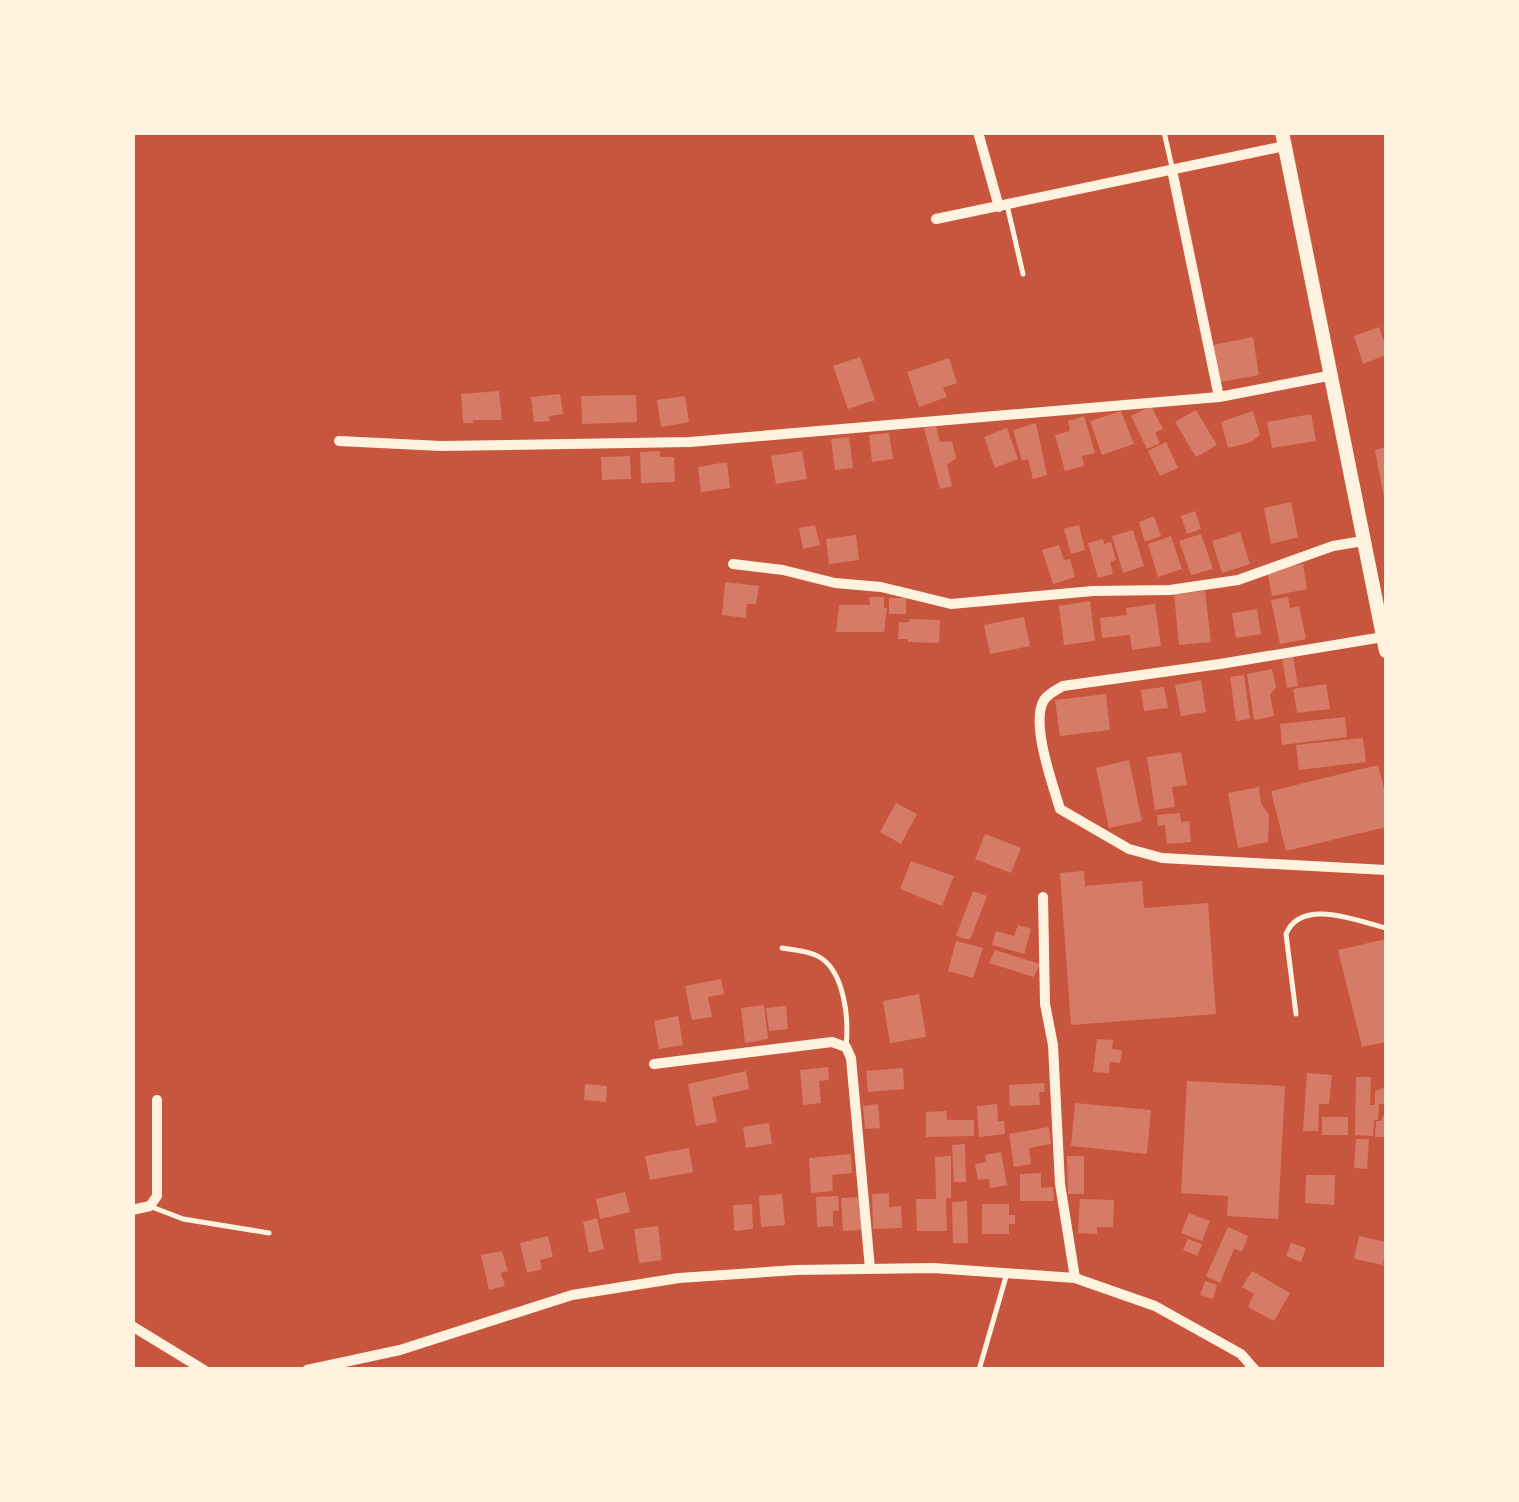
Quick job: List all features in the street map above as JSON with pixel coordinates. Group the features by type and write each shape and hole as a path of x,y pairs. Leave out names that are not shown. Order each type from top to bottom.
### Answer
{"main road":[{"path":"1283,139 1385,644"}],"street":[{"path":"978,132 1003,206"},
{"path":"936,219 1172,170 1283,139"},
{"path":"1172,170 1219,397"},
{"path":"339,441 441,446 690,442 1219,397 1328,376"},
{"path":"733,564 783,570 835,583 881,587 951,604 1092,591 1170,590 1238,580 1333,546 1363,541"},
{"path":"1385,644 1062,686 1045,698 1041,708 1042,746 1060,809 1128,849 1162,858 1386,870"},
{"path":"1043,897 1045,1004 1053,1045 1060,1184 1075,1278"},
{"path":"654,1064 832,1042 846,1047 851,1058 870,1268"},
{"path":"132,1210 150,1206 158,1190 156,1100"},
{"path":"307,1370 400,1350 572,1296 680,1278 933,1268 1075,1278 1155,1306 1241,1354 1255,1370"},
{"path":"132,1326 204,1370"}],"lane":[{"path":"1164,132 1172,170"},
{"path":"1003,206 1023,274"},
{"path":"1296,1014 1286,934 1289,927 1304,916 1321,913 1386,928"},
{"path":"782,948 812,954 830,966 844,1002 846,1047"},
{"path":"150,1206 184,1219 269,1232"},
{"path":"980,1370 1007,1273"}],"building":[{"path":"1379,327 1383,340 1386,338 1386,355 1363,364 1354,336"},
{"path":"1253,337 1259,375 1220,382 1213,345"},
{"path":"860,357 875,400 848,409 833,366"},
{"path":"949,358 957,383 943,388 947,397 919,407 907,372"},
{"path":"499,391 502,420 463,423 461,394"},
{"path":"560,394 563,414 549,416 550,421 534,422 531,397"},
{"path":"636,395 637,422 582,424 581,396"},
{"path":"685,396 689,422 661,427 657,400"},
{"path":"1151,406 1163,429 1155,433 1160,443 1147,449 1131,416"},
{"path":"1196,410 1217,445 1196,457 1175,422"},
{"path":"1121,411 1134,444 1102,455 1090,421"},
{"path":"1253,411 1260,435 1251,442 1228,448 1221,422"},
{"path":"1311,414 1316,441 1272,448 1267,422"},
{"path":"1084,416 1095,453 1082,456 1084,466 1065,471 1055,435 1070,431 1068,421"},
{"path":"1036,423 1047,475 1033,479 1028,459 1022,461 1013,430"},
{"path":"936,426 940,442 952,441 956,458 947,465 952,486 940,489 924,428"},
{"path":"1007,428 1018,459 995,468 984,437"},
{"path":"889,433 893,459 872,462 869,435"},
{"path":"849,437 853,468 835,470 831,439"},
{"path":"1166,442 1178,468 1160,476 1148,451"},
{"path":"1386,447 1386,503 1385,503 1375,450"},
{"path":"660,451 660,457 674,457 675,482 641,483 640,452"},
{"path":"802,451 807,479 776,484 771,456"},
{"path":"630,456 631,479 602,480 601,457"},
{"path":"727,462 730,488 701,492 698,467"},
{"path":"1291,502 1298,537 1271,544 1264,508"},
{"path":"1195,511 1201,529 1187,534 1181,516"},
{"path":"1154,516 1161,536 1145,542 1139,522"},
{"path":"815,525 820,545 803,549 799,528"},
{"path":"1079,525 1085,550 1071,554 1064,529"},
{"path":"1133,530 1144,566 1123,573 1112,536"},
{"path":"1240,532 1250,564 1222,573 1212,541"},
{"path":"1201,534 1213,569 1191,575 1179,541"},
{"path":"856,535 859,560 829,564 826,539"},
{"path":"1171,536 1182,569 1158,577 1148,544"},
{"path":"1103,539 1104,544 1111,542 1116,560 1110,562 1113,574 1098,578 1088,543"},
{"path":"1059,545 1064,560 1070,559 1075,577 1053,584 1042,550"},
{"path":"1303,564 1307,589 1272,596 1267,570"},
{"path":"725,582 759,586 756,604 747,604 746,618 722,615"},
{"path":"1205,591 1211,642 1179,645 1174,594"},
{"path":"869,597 884,597 884,632 836,632 839,605 870,605"},
{"path":"1288,597 1290,608 1299,606 1306,639 1280,644 1271,600"},
{"path":"889,598 906,598 906,614 889,614"},
{"path":"1090,601 1095,641 1064,645 1059,606"},
{"path":"1155,604 1161,646 1132,650 1130,635 1102,638 1100,618 1127,615 1126,608"},
{"path":"1257,609 1261,634 1236,638 1232,613"},
{"path":"1024,617 1030,646 990,654 984,625"},
{"path":"940,620 939,643 898,639 899,622"},
{"path":"1293,657 1298,686 1287,688 1282,659"},
{"path":"1272,669 1276,687 1270,695 1274,716 1254,720 1247,674"},
{"path":"1244,675 1250,719 1236,721 1230,677"},
{"path":"1201,680 1206,712 1181,716 1175,685"},
{"path":"1326,684 1330,709 1297,713 1293,689"},
{"path":"1164,687 1168,708 1144,711 1141,690"},
{"path":"1106,694 1110,730 1060,736 1055,700"},
{"path":"1345,717 1347,737 1282,745 1280,724"},
{"path":"1363,738 1366,762 1299,770 1296,745"},
{"path":"1181,752 1187,785 1172,787 1175,807 1155,810 1147,757"},
{"path":"1129,760 1142,821 1109,828 1096,768"},
{"path":"1378,765 1386,797 1386,827 1286,851 1271,791"},
{"path":"1259,787 1261,803 1269,815 1268,842 1238,848 1228,793"},
{"path":"896,803 917,814 901,844 880,832"},
{"path":"1180,813 1181,822 1189,821 1191,842 1167,844 1165,825 1158,826 1157,815"},
{"path":"985,834 1021,848 1011,873 975,859"},
{"path":"911,861 954,876 942,906 900,889"},
{"path":"1084,871 1085,886 1142,881 1144,908 1208,903 1216,1014 1071,1025 1060,873"},
{"path":"973,891 987,896 970,940 956,936"},
{"path":"1018,925 1031,929 1024,954 992,945 996,931 1014,936"},
{"path":"1386,939 1386,1042 1362,1047 1338,950"},
{"path":"956,941 983,948 973,978 948,971"},
{"path":"995,950 1040,964 1034,977 989,963"},
{"path":"721,979 724,994 708,997 712,1017 692,1020 685,986"},
{"path":"919,994 926,1037 890,1043 883,1001"},
{"path":"764,1005 768,1039 745,1043 741,1008"},
{"path":"786,1006 788,1029 769,1031 766,1008"},
{"path":"678,1016 683,1045 659,1049 654,1021"},
{"path":"1097,1039 1113,1040 1112,1049 1122,1050 1120,1063 1110,1062 1109,1073 1093,1072"},
{"path":"828,1067 829,1080 819,1081 821,1103 803,1105 800,1070"},
{"path":"903,1068 904,1089 868,1092 866,1071"},
{"path":"746,1071 749,1089 712,1097 717,1122 696,1126 688,1084"},
{"path":"1307,1073 1332,1075 1329,1104 1319,1104 1318,1131 1303,1131"},
{"path":"1356,1077 1371,1077 1370,1105 1375,1105 1375,1091 1386,1087 1386,1104 1379,1104 1373,1136 1355,1135"},
{"path":"1187,1081 1285,1086 1278,1219 1227,1216 1228,1196 1181,1193"},
{"path":"1044,1083 1045,1092 1039,1092 1040,1105 1010,1106 1009,1085"},
{"path":"585,1084 607,1086 606,1102 584,1100"},
{"path":"1075,1103 1151,1110 1147,1154 1071,1146"},
{"path":"878,1104 880,1128 865,1129 863,1106"},
{"path":"997,1104 998,1121 1004,1121 1005,1134 979,1137 977,1106"},
{"path":"946,1111 947,1120 974,1120 974,1136 926,1137 926,1112"},
{"path":"1383,1116 1386,1137 1375,1137 1376,1121"},
{"path":"1322,1117 1348,1117 1348,1135 1322,1135"},
{"path":"769,1123 772,1144 746,1148 743,1127"},
{"path":"1049,1127 1051,1144 1029,1148 1031,1164 1014,1167 1009,1134"},
{"path":"1356,1139 1369,1139 1367,1169 1354,1168"},
{"path":"965,1144 966,1182 954,1182 952,1145"},
{"path":"689,1148 693,1172 650,1180 645,1156"},
{"path":"1001,1152 1007,1185 990,1188 989,1179 978,1180 975,1164 986,1162 985,1155"},
{"path":"851,1154 852,1173 832,1175 833,1191 811,1193 809,1158"},
{"path":"951,1156 947,1231 917,1231 916,1199 936,1199 935,1157"},
{"path":"1067,1156 1084,1156 1084,1194 1068,1194"},
{"path":"1041,1173 1041,1188 1053,1187 1054,1201 1020,1201 1020,1174"},
{"path":"1306,1175 1335,1175 1334,1205 1305,1203"},
{"path":"625,1192 630,1212 600,1219 596,1199"},
{"path":"889,1193 889,1207 901,1206 902,1228 873,1229 872,1194"},
{"path":"782,1194 785,1225 761,1227 759,1196"},
{"path":"838,1196 839,1210 833,1211 833,1226 817,1227 816,1197"},
{"path":"862,1197 863,1230 843,1231 841,1198"},
{"path":"1080,1199 1114,1200 1113,1227 1097,1227 1097,1234 1078,1233"},
{"path":"967,1201 968,1243 953,1243 952,1202"},
{"path":"752,1204 753,1229 734,1231 733,1205"},
{"path":"982,1204 1009,1204 1009,1215 1015,1215 1015,1224 1009,1224 1009,1234 982,1234"},
{"path":"1189,1213 1210,1221 1202,1241 1181,1233"},
{"path":"597,1218 604,1249 589,1253 583,1222"},
{"path":"658,1226 662,1260 639,1263 634,1229"},
{"path":"1228,1227 1248,1236 1242,1252 1234,1249 1220,1283 1206,1276"},
{"path":"548,1236 553,1257 540,1260 542,1269 527,1273 520,1243"},
{"path":"1359,1236 1386,1242 1383,1265 1354,1259"},
{"path":"1188,1239 1202,1244 1197,1256 1183,1250"},
{"path":"1291,1243 1306,1248 1301,1262 1286,1256"},
{"path":"502,1251 508,1271 501,1273 505,1286 489,1290 481,1255"},
{"path":"1252,1271 1290,1293 1274,1321 1248,1307 1254,1294 1242,1287"},
{"path":"1205,1281 1217,1285 1213,1299 1200,1295"}]}
